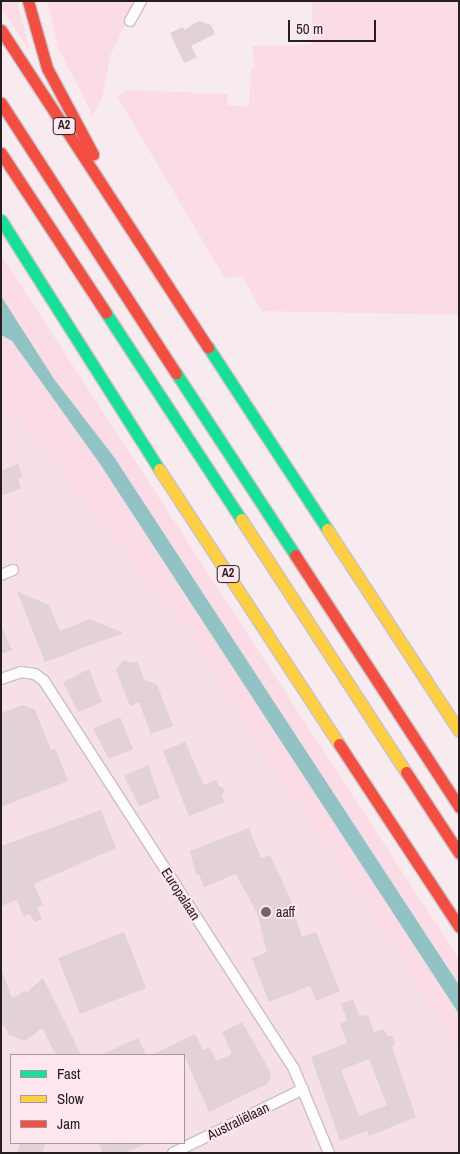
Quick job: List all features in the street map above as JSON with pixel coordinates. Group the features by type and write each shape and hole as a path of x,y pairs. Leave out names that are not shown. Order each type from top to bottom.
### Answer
{"highway":[{"name":"A2","path":"28,1 47,68 81,128 126,223"},
{"name":"A2","path":"1,30 459,731"},
{"path":"1,103 459,807"},
{"path":"1,153 459,853"},
{"name":"A2","path":"1,220 180,503 459,927"}],"street":[{"path":"130,21 141,1"},
{"path":"1,575 13,570"},
{"name":"Europalaan","path":"1,679 21,672 35,674 44,681 303,1089 329,1153"},
{"name":"Australiëlaan","path":"173,1153 303,1089"}],"shaded area":[{"path":"1,1 17,1 30,51 1,9"},
{"path":"47,1 137,1 110,56 102,98 93,116 58,47"},
{"path":"312,1 459,1 459,315 262,311 242,276 227,278 223,275 117,96 128,90 228,94 227,105 249,107 251,70 255,66 252,46 312,45"},
{"path":"1,255 459,959 459,985 114,457 54,379 1,296"},
{"path":"1,335 12,341 100,464 459,1014 459,1049 296,799 291,800 184,622 179,624 15,413 1,417"},
{"path":"1,353 183,620 459,1045 459,1153 1,1153"}],"water":[{"path":"1,296 54,379 114,457 459,985 459,1014 100,464 12,341 1,335"}],"building":[{"path":"199,21 211,25 215,34 191,46 197,57 184,63 170,33 183,27 184,30"},
{"path":"18,464 23,477 18,479 21,488 1,496 1,471"},
{"path":"17,591 49,605 60,631 90,619 123,633 45,662"},
{"path":"1,625 12,650 1,654"},
{"path":"123,660 131,663 137,661 144,679 157,685 173,726 151,734 139,702 130,706 116,670"},
{"path":"89,669 102,702 78,712 63,682"},
{"path":"23,705 35,710 51,750 55,748 68,781 1,807 1,713"},
{"path":"120,717 133,749 109,759 93,729"},
{"path":"185,742 204,785 216,780 219,786 225,789 222,796 225,802 189,816 163,751"},
{"path":"148,765 160,798 139,806 124,776"},
{"path":"101,810 116,848 34,884 43,905 37,907 42,919 34,922 30,914 23,916 17,900 1,906 1,846"},
{"path":"249,828 261,858 270,855 290,898 302,937 316,932 340,991 316,1001 310,986 269,1002 252,958 267,952 257,913 236,874 204,887 199,874 196,875 190,851"},
{"path":"124,932 146,988 80,1014 58,958"},
{"path":"2,971 12,998 25,991 26,993 43,978 81,1054 55,1054 42,1028 25,1041 9,1035 4,1025 1,1026"},
{"path":"353,999 359,1015 368,1016 374,1032 383,1029 388,1036 393,1036 395,1043 392,1047 416,1117 369,1136 367,1131 340,1141 311,1057 347,1043 340,1024 347,1020 341,1004","holes":["369,1059 387,1105 359,1116 341,1070"]},
{"path":"242,1022 271,1073 267,1084 209,1112 185,1054 154,1054 195,1034 203,1050 209,1047 217,1061 232,1054 222,1032"},
{"path":"138,1038 146,1054 103,1054"},
{"path":"20,1144 46,1144 42,1153 16,1153"},
{"path":"98,1144 145,1144 126,1153 103,1153"}],"traffic: fast":[{"path":"1,220 159,469"},
{"path":"106,313 241,519"},
{"path":"208,347 327,529"},
{"path":"176,373 295,555"}],"traffic: slow":[{"path":"159,469 339,744"},
{"path":"241,519 406,772"},
{"path":"327,529 459,731"}],"traffic: jam":[{"path":"28,1 47,68 93,154"},
{"path":"1,30 208,347"},
{"path":"1,103 176,373"},
{"path":"1,153 106,313"},
{"path":"295,555 459,807"},
{"path":"339,744 459,927"},
{"path":"406,772 459,853"}],"place":[{"name":"aaff","path":"266,912"}]}
